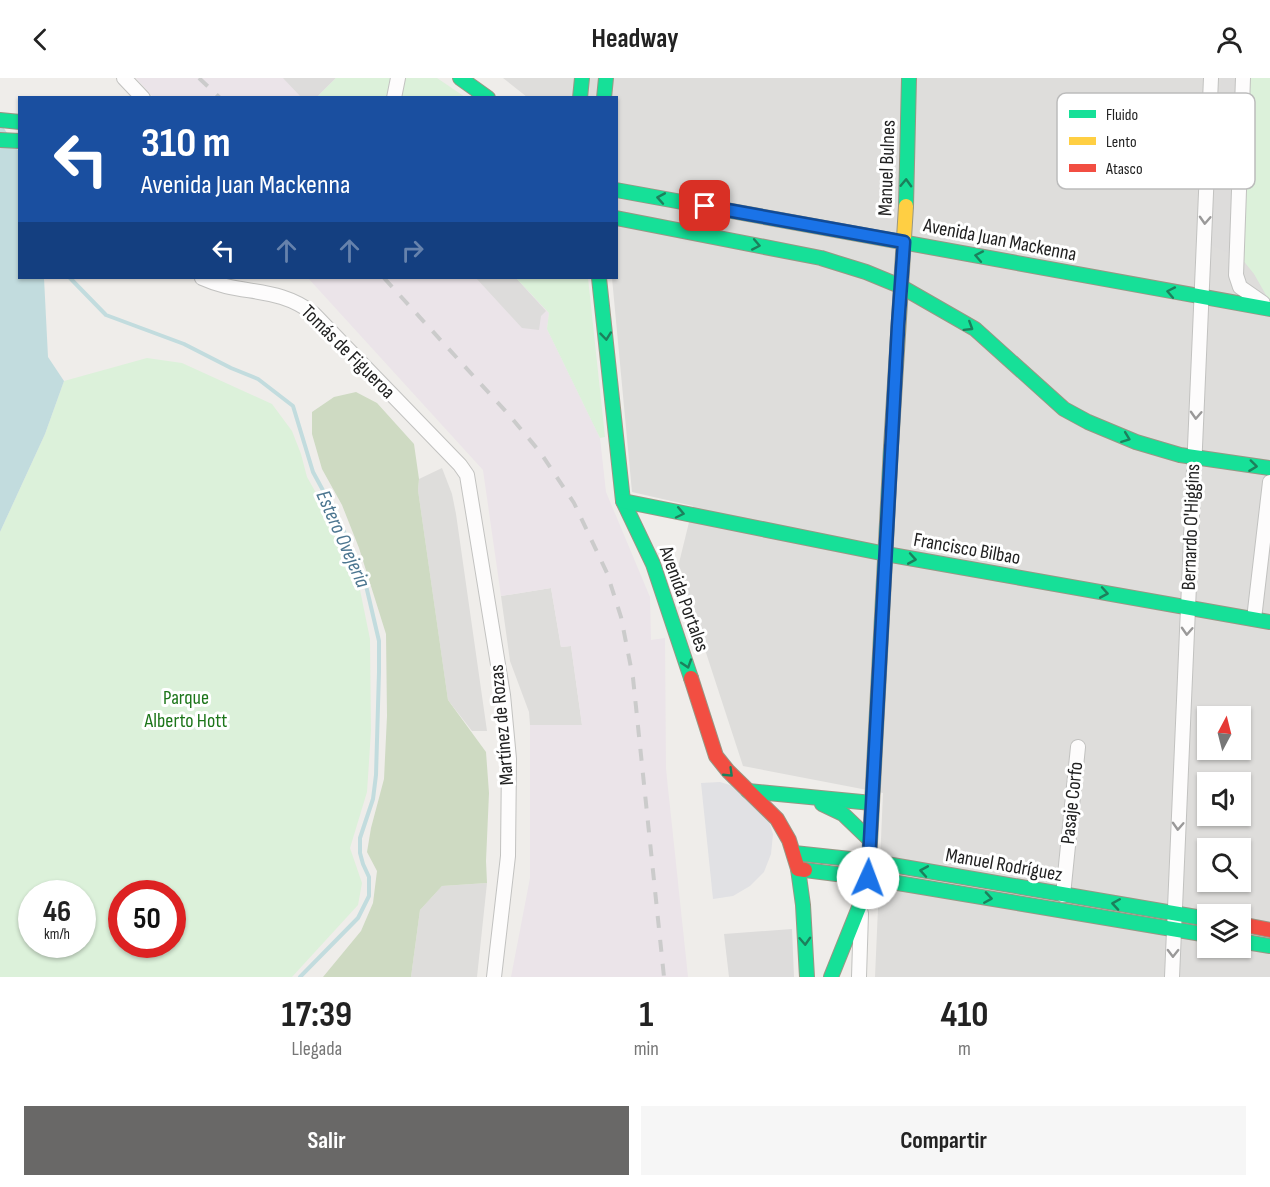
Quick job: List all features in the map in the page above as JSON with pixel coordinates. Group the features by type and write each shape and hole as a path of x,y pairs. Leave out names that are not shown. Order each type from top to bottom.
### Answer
{"main road":[{"path":"460,78 485,96"},
{"path":"580,96 582,78"},
{"path":"604,96 606,78"},
{"name":"Manuel Bulnes","path":"862,903 868,878 904,242 909,78"},
{"path":"0,140 18,141"},
{"name":"Avenida Juan Mackenna","path":"618,190 1270,309"},
{"path":"618,218 821,258 866,272 900,286 975,329 1064,409 1125,438 1194,458 1270,468"},
{"name":"Avenida Portales","path":"599,279 623,501 653,564 668,604 714,752 721,765 782,824 794,853 803,905 807,977"},
{"name":"Francisco Bilbao","path":"623,501 886,554 1270,622"},
{"path":"748,791 872,803"},
{"path":"782,824 782,812 788,804 821,804 837,809 850,818 870,840"},
{"name":"Manuel Rodríguez","path":"794,853 868,861 1197,917"},
{"name":"Manuel Rodríguez","path":"798,869 868,878 1197,933"},
{"path":"831,977 862,903"},
{"path":"1251,926 1270,930"},
{"path":"1251,943 1270,946"}],"street":[{"path":"124,78 141,96"},
{"path":"394,96 398,78"},
{"name":"Bernardo O'Higgins","path":"1210,93 1211,78"},
{"path":"1242,93 1243,78"},
{"name":"Bernardo O'Higgins","path":"1172,977 1206,189"},
{"path":"1239,189 1236,275 1240,287 1270,309"},
{"name":"Tomás de Figueroa","path":"204,279 214,283 282,296 300,303 322,322 467,475"},
{"name":"Martínez de Rozas","path":"467,475 503,695 509,759 508,856 494,977"},
{"path":"1254,620 1270,482"},
{"name":"Pasaje Corfo","path":"1063,895 1078,747"},
{"name":"Manuel Bulnes","path":"859,977 862,903"}],"shaded area":[{"path":"136,78 336,78 318,96 152,96"},
{"path":"283,78 336,78 318,96 300,96"},
{"path":"503,78 1270,78 1270,977 875,977 883,793 743,766 678,567 693,506 632,492 612,279 618,279 618,96 526,96"},
{"path":"1221,78 1239,78 1238,93 1220,93"},
{"path":"1214,189 1233,189 1229,253 1211,245"},
{"path":"309,279 517,279 549,313 547,329 600,438 606,492 650,597 651,640 665,638 666,769 688,977 511,977 530,878 530,725 582,725 571,646 561,647 551,588 501,596 483,470"},
{"path":"477,279 517,279 546,311 541,316 539,330 522,328"},
{"path":"442,468 452,494 456,514 487,731 472,731 448,700 418,490 419,479"},
{"path":"551,588 561,647 571,646 582,725 530,725 529,712 510,661 501,596"},
{"path":"720,782 740,788 767,815 773,834 771,854 764,872 750,886 733,896 713,899 701,783"},
{"path":"487,883 477,977 411,977 420,910 442,886"},
{"path":"792,929 794,977 729,977 724,934"}],"green space":[{"path":"336,78 437,78 464,96 318,96"},
{"path":"1249,78 1270,78 1270,302 1254,274 1242,259 1245,189 1255,189 1255,93 1248,93"},
{"path":"517,279 588,279 605,437 600,438 547,329 549,313"},
{"name":"Parque Alberto Hott","path":"147,358 182,363 272,404 292,431 307,477 336,528 358,580 370,639 371,731 367,792 350,848 362,883 358,905 292,977 0,977 0,532 45,434 64,381"},
{"path":"356,392 377,403 414,444 419,479 418,490 448,700 486,752 489,793 487,883 442,886 420,910 411,977 323,977 361,931 373,903 377,871 367,852 384,779 387,716 386,634 359,548 342,505 322,469 312,434 312,412 334,397"}],"water":[{"path":"0,122 18,150 18,279 44,279 48,357 64,381 45,434 0,532"}],"waterway":[{"name":"Estero Ovejeria","path":"71,279 106,315 184,344 258,379 293,406 313,472 338,518 364,577 379,641 376,775 373,799 360,838 360,853 369,877 369,896 358,918 300,977"}],"railway":[{"path":"199,78 218,96"},
{"path":"385,279 540,452 574,503 607,573 621,617 633,678 664,977"}],"traffic: fast":[{"path":"460,78 485,96"},
{"path":"580,96 582,78"},
{"path":"604,96 606,78"},
{"path":"906,206 909,78"},
{"path":"0,120 18,122"},
{"path":"0,140 18,141"},
{"path":"618,190 1270,309"},
{"path":"618,218 821,258 866,272 900,286 975,329 1064,409 1088,422 1136,442 1180,455 1270,468"},
{"path":"599,279 623,501 653,564 691,678"},
{"path":"869,861 891,447"},
{"path":"623,501 886,554 1270,622"},
{"path":"748,791 872,803"},
{"path":"822,804 843,814 870,840"},
{"path":"794,853 869,861 1197,917"},
{"path":"831,977 868,885 869,864"},
{"path":"798,869 803,905 807,977"},
{"path":"805,870 868,878 1197,933"},
{"path":"1251,943 1270,946"}],"traffic: slow":[{"path":"891,447 906,206"}],"traffic: jam":[{"path":"691,678 716,756 728,771 777,819 789,840 798,869 805,870"},
{"path":"1251,926 1270,930"}],"route":[{"path":"705,206 904,242 868,878"}]}
